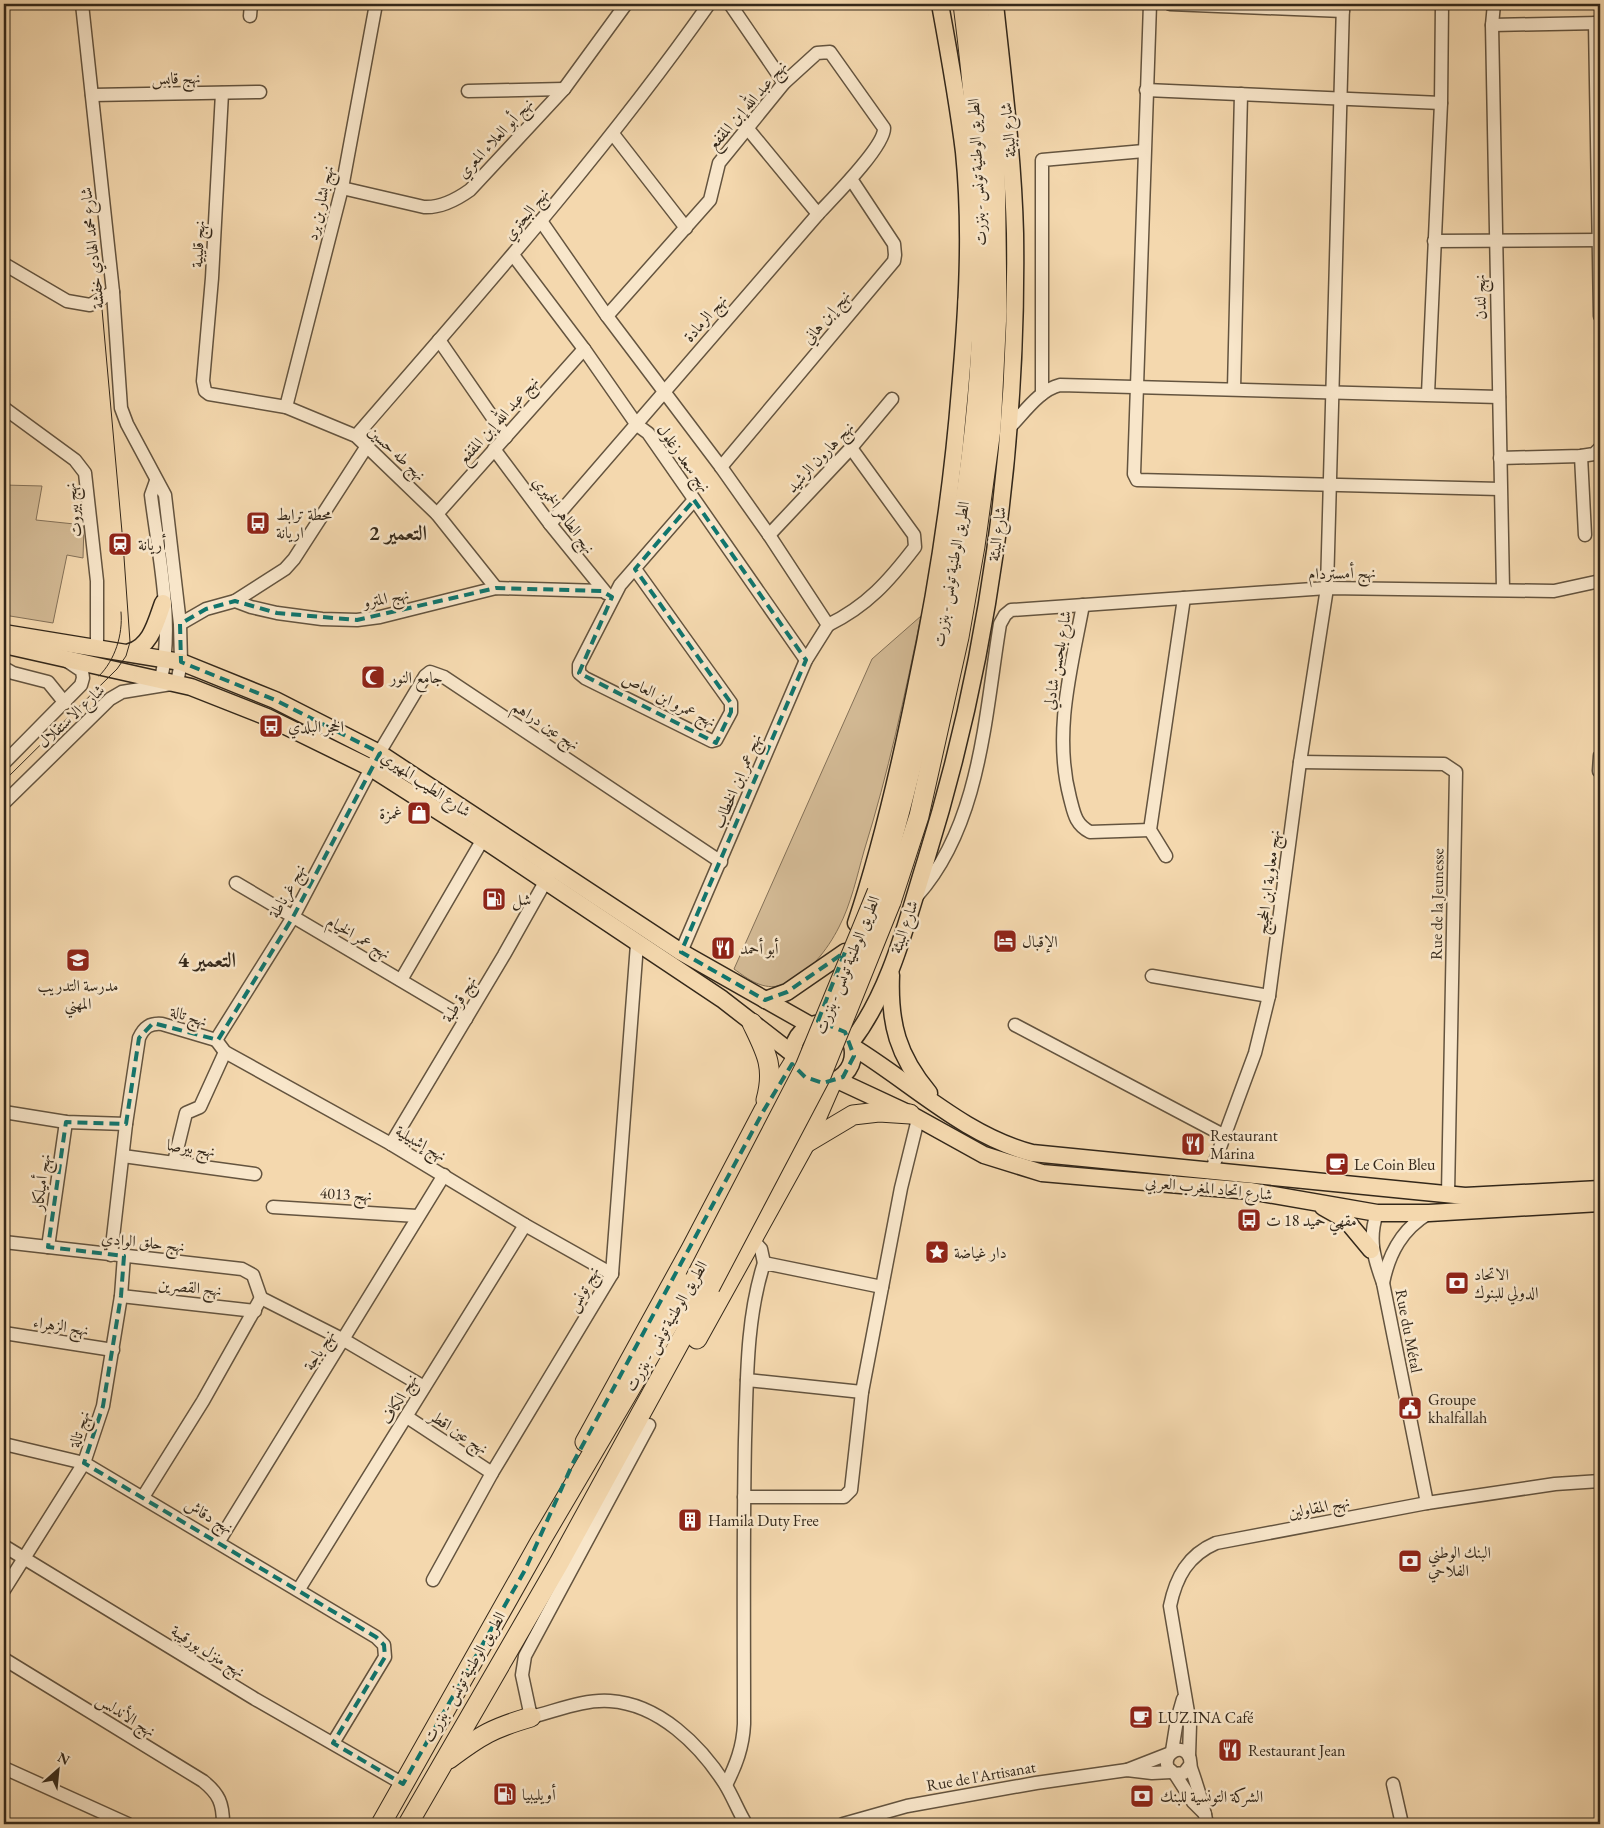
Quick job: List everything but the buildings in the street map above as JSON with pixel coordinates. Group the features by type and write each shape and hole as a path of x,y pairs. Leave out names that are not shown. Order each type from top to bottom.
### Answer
{"highway":[{"name":"الطريق الوطنية تونس - بنزرت","path":"381,1824 400,1782 525,1570 702,1283 821,1076 884,897 919,816 959,637 975,546 991,429 997,311 995,152 978,62 963,4"},
{"name":"الطريق الوطنية تونس - بنزرت","path":"884,897 902,808 930,690 958,544 976,412 982,308 978,150 978,4"},
{"path":"968,301 976,412"},
{"path":"752,1023 767,1055 772,1081 764,1110"},
{"path":"525,1570 548,1512 565,1479 793,1058"},
{"path":"559,1563 649,1424 805,1144 834,1081"},
{"path":"805,1144 853,1114 879,1112 914,1116"},
{"name":"الطريق الوطنية تونس - بنزرت","path":"408,1824 559,1563 702,1283"},
{"path":"440,1766 482,1734 531,1717"}],"main road":[{"path":"811,1025 824,1022 836,1025 845,1032 853,1044 851,1066 834,1081 823,1084 805,1078 793,1058 798,1036 821,1014 845,952 866,891 888,808 928,633 944,533 958,425 968,301 964,153 952,67 940,4"},
{"name":"شارع البيئة","path":"853,1044 869,1019 891,964 938,823 981,638 996,548 1009,428 1015,307 1015,230 1011,154 995,4"},
{"path":"130,652 141,647 149,637 163,603"},
{"name":"شارع الطيب المهيري","path":"4,633 173,660 275,700 379,752 549,874 638,944 722,1000 793,1058"},
{"name":"شارع الطيب المهيري","path":"4,645 58,655 169,681 267,717 371,768 483,839 549,874 681,952 811,1025"},
{"path":"765,1000 787,992 845,952"},
{"path":"891,964 890,1004 894,1032 915,1076 942,1109"},
{"name":"شارع اتحاد المغرب العربي","path":"853,1044 942,1109 993,1139 1032,1153 1465,1196 1600,1189"},
{"name":"شارع اتحاد المغرب العربي","path":"834,1081 914,1116 984,1156 1042,1173 1250,1191 1377,1213 1429,1213 1600,1203"},
{"path":"1377,1213 1421,1196 1448,1194"},
{"path":"1308,1200 1330,1209 1346,1220 1371,1250"}],"street":[{"name":"شارع محمد الهادي خفشة","path":"82,4 113,292 121,408 127,424 165,495 180,624 169,681"},
{"name":"نهج بشار بن برد","path":"286,407 342,188 376,4"},
{"name":"نهج أبو العلاء المعري","path":"342,188 434,208 457,199 470,190 564,89 626,4"},
{"name":"نهج البحتري","path":"356,436 541,221 612,134 709,4"},
{"path":"730,4 784,83"},
{"path":"1150,4 1135,386 1134,474 1137,480 1500,488"},
{"path":"1170,4 1343,7"},
{"path":"1428,394 1441,103 1442,4"},
{"name":"نهج لندن","path":"1494,4 1492,25 1495,241 1504,589"},
{"name":"نهج معاوية ابن الحجيج","path":"1212,1172 1261,1034 1269,996 1300,762 1327,588 1343,7"},
{"path":"1492,25 1598,23 1600,316"},
{"name":"نهج عبد الله إبن المقفع","path":"607,316 710,200 719,163 784,83 817,53 830,52 884,128 884,134"},
{"path":"468,91 564,89"},
{"path":"1146,90 1441,103"},
{"name":"نهج قابس","path":"92,95 260,92"},
{"name":"نهج قليبية","path":"209,394 205,391 203,381 212,278 222,93"},
{"path":"1234,389 1241,94"},
{"path":"748,129 818,214"},
{"path":"612,134 686,228"},
{"name":"نهج الرمادة","path":"550,524 637,425 664,390 851,179 884,134"},
{"path":"1042,394 1042,160 1144,151"},
{"name":"نهج إبن هاني","path":"721,466 894,261 894,244 851,179"},
{"name":"نهج سعد زغلول","path":"541,221 607,316 721,466 828,625"},
{"path":"1434,241 1599,240"},
{"name":"نهج سعد زغلول","path":"513,255 584,349 637,425 648,433 806,660"},
{"path":"4,264 67,301 90,305 113,292"},
{"path":"439,340 506,437"},
{"name":"نهج عبد الله إبن المقفع","path":"437,514 584,349"},
{"path":"1009,428 1042,394 1050,388 1060,385 1499,397"},
{"name":"نهج طه حسين","path":"209,394 286,407 356,436 437,514 496,588"},
{"name":"نهج هارون الرشيد","path":"769,535 851,448 892,399"},
{"name":"نهج بيروت","path":"4,408 75,460 85,473 97,582 96,647"},
{"path":"180,624 206,609 236,601 286,569 367,446"},
{"path":"828,625 851,614 866,602 893,575 915,547 916,541 914,535 851,448"},
{"path":"1500,458 1581,456 1594,454 1600,448"},
{"name":"نهج الطاهر الخميري","path":"494,449 550,524 607,594"},
{"path":"1581,456 1585,535"},
{"name":"شارع محمد الهادي خفشة","path":"156,481 151,494 163,603 173,660"},
{"path":"607,594 620,585 635,569 694,500"},
{"name":"نهج عمرو ابن العاص","path":"607,594 579,665 579,673 703,737 716,740 731,712 731,703 635,569"},
{"name":"نهج أمستردام","path":"913,901 924,888 946,854 966,810 976,767 1000,624 1005,615 1011,610 1327,588 1554,590 1600,581"},
{"name":"نهج المترو","path":"236,601 251,607 277,613 322,619 357,620 380,618 496,588 607,594"},
{"path":"1166,856 1150,830 1184,598"},
{"name":"شارع بلحسن شادلي","path":"1083,605 1064,703 1062,757 1074,816 1083,828 1090,832 1150,830"},
{"name":"نهج عمر ابن الخطاب","path":"681,952 806,660 828,625"},
{"name":"شارع الاستقلال","path":"4,763 78,690 83,675 78,668 58,655"},
{"path":"4,668 13,673 48,682 65,703"},
{"name":"نهج عين دراهم","path":"379,752 425,676 430,672 436,674 580,767 721,862"},
{"name":"شارع الاستقلال","path":"4,803 116,695 169,681"},
{"name":"نهج غرناطة","path":"216,1040 293,917 379,752"},
{"path":"1599,771 1600,756"},
{"name":"Rue de la Jeunesse","path":"1300,762 1444,764 1456,772 1448,1194"},
{"path":"402,980 483,839"},
{"name":"نهج قرطبة","path":"391,1144 466,1019 549,874"},
{"name":"نهج عمر الخيام","path":"236,883 466,1019"},
{"name":"نهج تونس","path":"433,1580 492,1473 612,1274 638,944"},
{"path":"1152,976 1269,996"},
{"name":"نهج تالة","path":"4,1590 84,1463 103,1406 121,1296 118,1255 123,1156 139,1038 143,1029 153,1023 216,1040"},
{"path":"1015,1024 1225,1136"},
{"name":"نهج إشبيلية","path":"216,1040 225,1052 391,1144 525,1225 612,1274"},
{"path":"174,1162 186,1113 200,1107 225,1052"},
{"path":"4,1112 66,1122 126,1124"},
{"path":"744,1497 844,1496 849,1494 852,1485 862,1392 914,1116"},
{"name":"نهج أميلكار","path":"48,1247 66,1122"},
{"name":"نهج بيرصا","path":"123,1156 255,1174"},
{"name":"نهج باجة","path":"219,1541 344,1340 417,1216 444,1175"},
{"name":"نهج 4013","path":"273,1207 417,1216"},
{"name":"Rue du Métal","path":"1377,1213 1373,1225 1371,1250 1383,1283 1428,1502"},
{"name":"Rue du Métal","path":"1383,1283 1389,1258 1396,1245 1417,1220 1429,1213"},
{"name":"نهج الكاف","path":"299,1589 525,1225"},
{"path":"726,1785 738,1761 743,1742 744,1724 744,1497 747,1380 753,1314 764,1263 761,1249 752,1239"},
{"name":"نهج حلق الوادي","path":"4,1242 242,1269 254,1275 261,1298"},
{"path":"764,1263 882,1287"},
{"name":"نهج القصرين","path":"121,1296 255,1311"},
{"path":"143,1497 203,1400 261,1298 344,1340 424,1387"},
{"name":"نهج الزهراء","path":"4,1334 113,1350"},
{"path":"747,1380 862,1392"},
{"name":"نهج عين اقطر","path":"407,1417 492,1473"},
{"path":"649,1424 525,1656 522,1675 531,1717 586,1703 610,1701 648,1711 669,1724 690,1741 708,1760 726,1785 736,1810 738,1824"},
{"name":"نهج دقاش","path":"4,1444 84,1463 219,1541 376,1637 384,1645 385,1657 333,1743"},
{"name":"نهج المقاولين","path":"1206,1819 1202,1796 1190,1760 1190,1724 1170,1606 1173,1588 1190,1559 1216,1543 1428,1502 1555,1484 1600,1481"},
{"name":"نهج منزل بورقيبة","path":"4,1546 255,1699 400,1782"},
{"name":"نهج الأندلس","path":"4,1659 203,1781 220,1797 223,1806 223,1824"},
{"name":"نهج المقاولين","path":"1170,1753 1184,1697"},
{"path":"1181,1750 1190,1760 1184,1773 1173,1773 1166,1764 1170,1753 1181,1750"},
{"name":"Rue de l'Artisanat","path":"843,1824 907,1806 961,1795 1127,1770 1170,1753"},
{"path":"4,1768 128,1824"},
{"name":"Rue de l'Artisanat","path":"1127,1770 1173,1773"},
{"name":"نهج المقاولين","path":"1173,1773 1206,1819"},
{"path":"1393,1784 1402,1824"},
{"path":"736,1810 746,1824"}],"highlighted area":[{"path":"694,500 806,660 681,952 765,1000 787,992 845,952 818,1021 845,1032 854,1056 843,1077 823,1083 805,1077 792,1064 764,1110 573,1463 525,1570 403,1784 333,1743 385,1657 384,1645 376,1637 84,1463 103,1406 121,1296 124,1256 48,1247 66,1122 126,1124 139,1038 153,1023 218,1040 293,917 380,753 275,700 181,662 180,624 206,609 235,601 277,613 357,620 496,588 602,591 612,597 579,673 716,743 731,712 731,703 635,569"}],"shaded area":[{"path":"4,485 42,486 36,520 84,525 83,558 67,555 53,623 4,615"},
{"path":"921,616 881,793 843,918 823,953 800,976 782,985 768,986 756,983 734,969 872,659"}],"tram line":[{"path":"4,781 117,669 126,656 130,642 102,309"},
{"path":"99,676 105,670 117,647 121,629 121,612"}],"place":[{"name":"محطة ترابط اريانة","path":"258,523"},
{"name":"أريانة","path":"120,544"},
{"name":"جامع النور","path":"373,677"},
{"name":"الحجز البلدي","path":"271,726"},
{"name":"غمزة","path":"419,813"},
{"name":"شل","path":"494,899"},
{"name":"الإقبال","path":"1005,941"},
{"name":"أبو أحمد","path":"723,948"},
{"name":"مدرسة التدريب المهني","path":"78,960"},
{"name":"Restaurant Marina","path":"1193,1144"},
{"name":"Le Coin Bleu","path":"1337,1164"},
{"name":"مقهي حميد 18 ت","path":"1249,1220"},
{"name":"دار غياضة","path":"937,1252"},
{"name":"الاتحاد الدولي للبنوك","path":"1457,1283"},
{"name":"Groupe khalfallah","path":"1410,1408"},
{"name":"Hamila Duty Free","path":"690,1520"},
{"name":"البنك الوطني الفلاحي","path":"1410,1561"},
{"name":"LUZ.INA Café","path":"1141,1717"},
{"name":"Restaurant Jean","path":"1230,1750"},
{"name":"أويليبيا","path":"505,1794"},
{"name":"الشركة التونسية للبنك","path":"1142,1796"}],"district":[{"name":"التعمير 2","path":"398,532"},
{"name":"التعمير 4","path":"207,959"}]}
